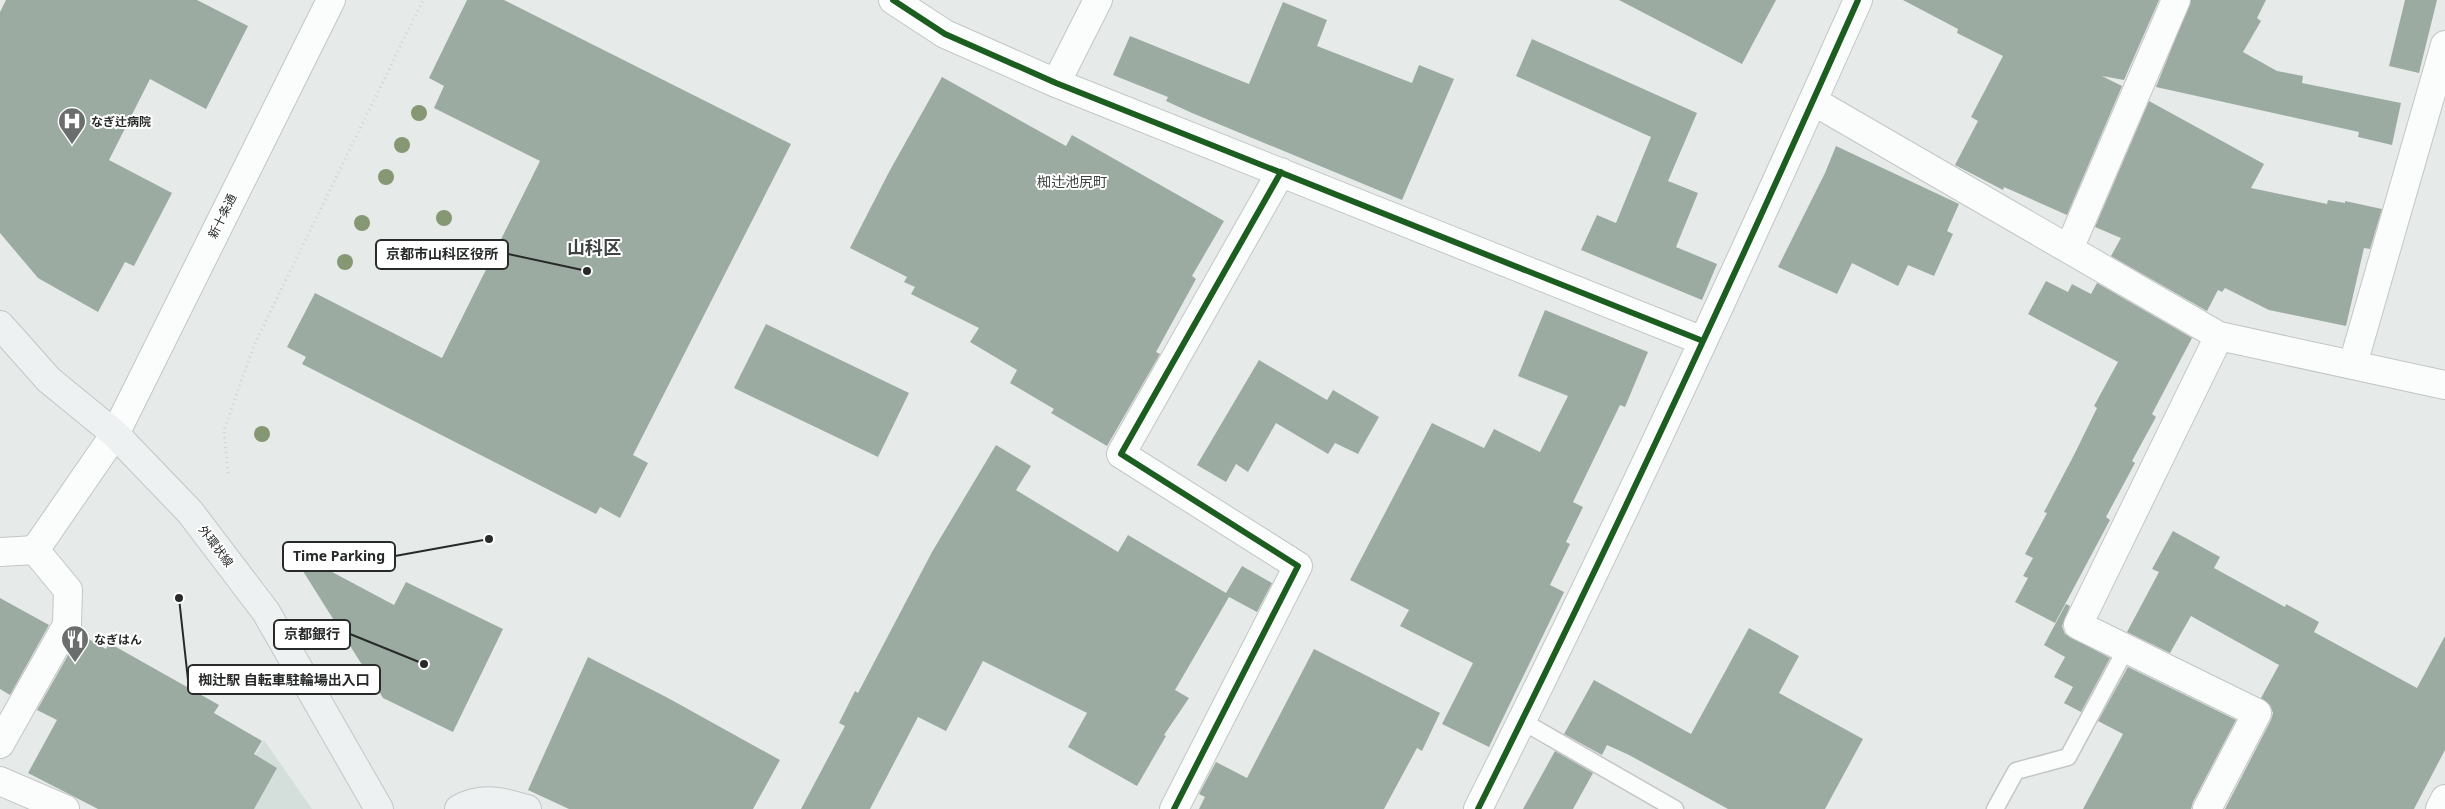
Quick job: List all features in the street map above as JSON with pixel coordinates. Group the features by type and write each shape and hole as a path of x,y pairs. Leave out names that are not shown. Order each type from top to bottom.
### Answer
{"main road":[{"name":"外環状線","path":"0,325 49,380 115,434 190,512 266,612 379,809"},
{"path":"459,809 468,804 498,800 527,809"}],"street":[{"name":"新十条通","path":"35,550 115,434 331,0"},
{"path":"893,0 945,34 1056,83 1703,341"},
{"path":"1056,83 1098,0"},
{"path":"1478,809 1522,721 1703,341 1858,0"},
{"path":"2069,249 2176,0"},
{"path":"2353,364 2444,49"},
{"path":"1813,102 2219,336 2445,385"},
{"path":"1174,809 1298,566 1120,454 1281,172"},
{"path":"2207,809 2257,713 2078,625 2219,336"},
{"path":"0,552 35,550 68,590 67,625 0,744"},
{"path":"0,781 65,809"},
{"path":"2440,809 2445,799"}],"lane":[{"path":"1995,809 2016,771 2068,757 2126,648"},
{"path":"1522,721 1675,809"}],"path":[{"path":"228,473 224,430 254,345 423,0"}],"shaded area":[{"path":"264,740 312,809 224,809"}],"building":[{"name":"なぎ辻病院","path":"6,0 197,0 248,26 206,109 150,79 109,160 172,193 134,266 125,262 98,312 38,278 0,233 0,12"},
{"path":"467,0 504,0 791,144 633,455 648,463 620,518 600,507 596,514 302,364 306,357 287,347 315,293 442,358 540,161 434,108 444,86 429,78"},
{"path":"1619,0 1776,0 1742,64"},
{"path":"1903,0 2159,0 2124,80 2102,76 2122,86 2067,215 2004,187 2003,190 1955,165 1978,121 1971,117 2003,56 1957,33 1958,29"},
{"path":"2191,0 2266,0 2257,18 2261,21 2243,52 2277,71 2303,76 2302,83 2401,103 2392,145 2358,137 2359,132 2156,87"},
{"path":"2405,0 2437,0 2419,73 2389,66"},
{"path":"1283,2 1327,20 1317,46 1412,83 1419,65 1454,79 1402,200 1192,113 1166,101 1168,97 1113,75 1130,36 1249,84"},
{"path":"1532,39 1697,113 1668,181 1698,193 1676,247 1717,264 1702,300 1581,250 1597,215 1616,223 1651,137 1516,76"},
{"path":"942,77 1066,146 1072,135 1224,221 1192,276 1196,279 1156,352 1160,354 1107,446 1051,413 1054,409 1010,383 1017,370 970,342 979,328 911,294 915,287 904,282 907,277 850,248 889,172"},
{"path":"2149,101 2264,164 2251,188 2327,204 2328,200 2345,203 2345,201 2382,209 2370,249 2364,248 2346,326 2269,310 2225,288 2222,292 2218,290 2207,311 2111,256 2121,238 2095,227"},
{"path":"1836,146 1959,204 1947,231 1953,234 1934,276 1908,265 1898,286 1852,263 1837,294 1778,267 1825,173"},
{"path":"2046,281 2068,292 2072,284 2091,294 2097,283 2192,338 2152,414 2156,417 2132,461 2135,463 2106,517 2110,520 2055,623 2015,602 2028,578 2023,576 2033,558 2025,554 2047,513 2044,512 2097,408 2094,406 2118,362 2028,314"},
{"path":"1545,310 1648,352 1625,407 1620,405 1573,502 1583,507 1566,542 1570,544 1550,585 1564,592 1489,747 1442,724 1473,663 1400,626 1409,610 1350,580 1432,423 1484,448 1494,429 1540,452 1568,396 1518,376"},
{"path":"766,324 909,393 878,457 734,388"},
{"path":"1259,360 1327,400 1333,390 1379,417 1358,454 1335,443 1328,454 1276,423 1248,472 1236,464 1226,482 1197,465"},
{"path":"996,445 1031,466 1016,490 1118,552 1128,535 1226,593 1242,566 1272,583 1257,612 1229,597 1175,690 1189,698 1164,735 1166,736 1137,786 1068,747 1087,713 983,661 946,731 918,717 870,809 801,809 845,726 839,723 855,691 858,693 932,552"},
{"path":"2173,531 2220,557 2214,568 2285,607 2286,604 2319,622 2314,632 2417,688 2445,636 2445,750 2414,809 2225,809 2271,720 2273,713 2270,705 2261,698 2279,665 2191,616 2170,653 2127,632 2159,572 2152,569"},
{"path":"289,549 394,605 406,582 503,629 453,732 383,698"},
{"path":"0,598 49,625 10,695 0,689"},
{"path":"2066,604 2070,606 2062,626 2065,634 2110,658 2081,712 2064,703 2073,687 2054,677 2065,657 2044,645"},
{"path":"1749,628 1799,656 1779,693 1863,739 1825,809 1728,809 1629,755 1607,745 1602,755 1564,734 1594,680 1691,734"},
{"path":"80,634 106,649 109,643 219,705 214,713 262,741 254,754 277,768 254,809 98,809 28,773 57,720 37,710"},
{"path":"1314,649 1440,713 1422,751 1417,748 1384,809 1199,809 1205,797 1199,794 1216,762 1247,778"},
{"path":"588,657 668,698 780,760 753,809 569,809 528,790"},
{"path":"2128,667 2236,720 2191,809 2083,809 2123,734 2098,721"},
{"path":"1555,751 1593,773 1573,809 1523,809"}],"cycle path":[{"path":"893,0 945,34 1056,83 1703,341"},
{"path":"1478,809 1528,709 1672,407 1858,0"},
{"path":"1174,809 1298,566 1121,454 1281,172"}],"place":[{"name":"なぎ辻病院","path":"72,145"},
{"name":"京都市山科区役所","path":"587,271"},
{"name":"Time Parking","path":"489,539"},
{"name":"椥辻駅 自転車駐輪場出入口","path":"179,598"},
{"name":"なぎはん","path":"75,663"},
{"name":"京都銀行","path":"424,664"}],"district":[{"name":"椥辻池尻町","path":"1072,181"},
{"name":"山科区","path":"594,247"}]}
